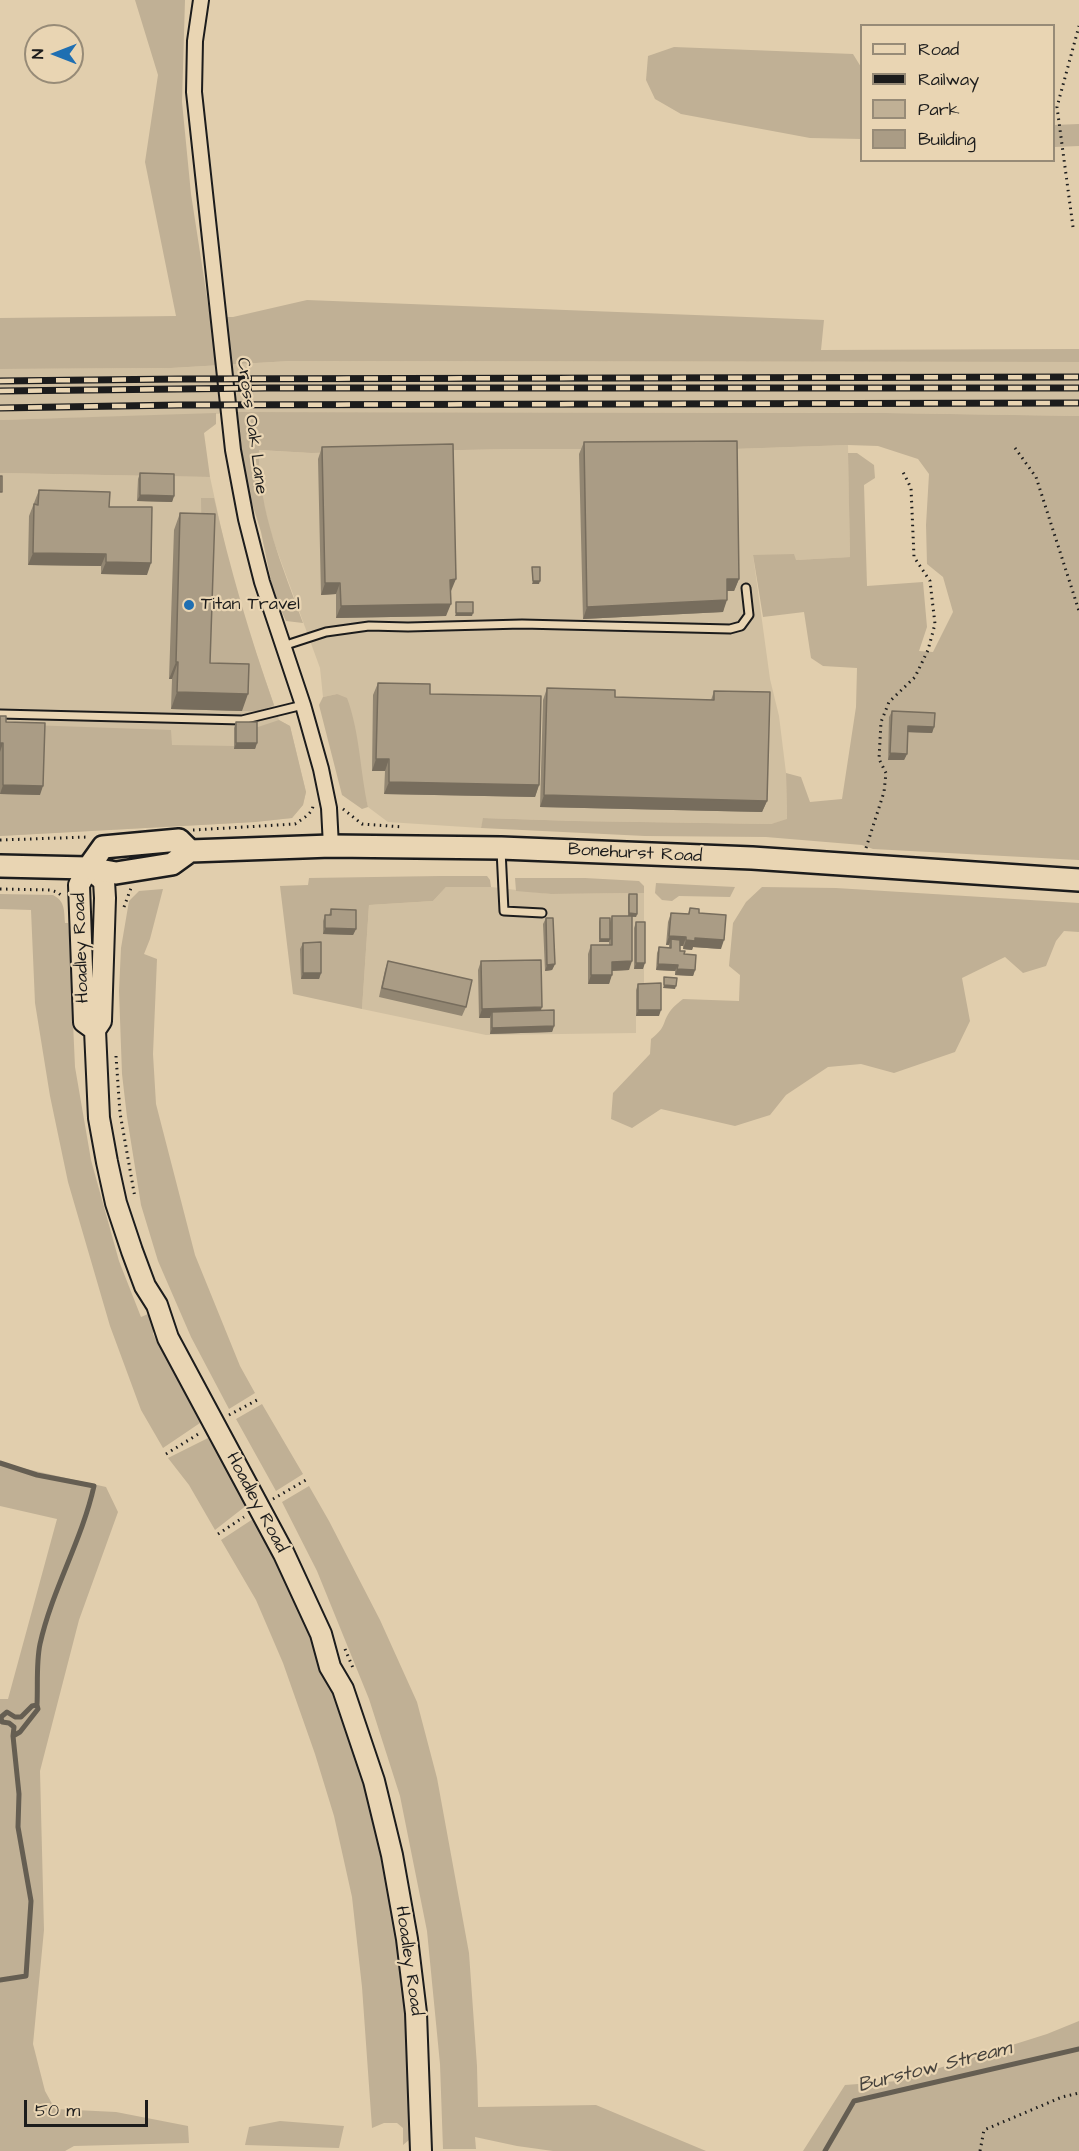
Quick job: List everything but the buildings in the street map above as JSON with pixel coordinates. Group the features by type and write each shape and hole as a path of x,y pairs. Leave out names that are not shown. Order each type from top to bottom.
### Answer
{"main road":[{"name":"Bonehurst Road","path":"0,866 88,867 116,873 172,864 190,851 331,846 501,848 864,865 1079,880"}],"street":[{"name":"Cross Oak Lane","path":"201,0 195,41 194,92 233,450 246,519 262,582 303,705 321,769 329,808 331,846"},
{"name":"Hoadley Road","path":"88,867 80,885 84,1022 95,1030 99,1118 116,1203 132,1251 146,1286 157,1305 168,1338 284,1554 321,1634 330,1667 343,1689 374,1781 392,1855 408,1950 416,2013 421,2151"}],"lane":[{"path":"284,646 326,632 369,626 522,624 730,629 741,626 749,615 746,588"},
{"path":"0,714 242,720 303,705"},
{"path":"501,848 504,911 542,913"}],"path":[{"path":"1073,227 1057,107 1079,26"},
{"path":"1015,448 1036,477 1079,611"},
{"path":"864,865 864,852 884,792 886,773 879,759 881,722 889,702 915,677 928,650 935,624 930,581 914,557 911,488 902,470"},
{"path":"295,824 313,809"},
{"path":"980,2151 984,2130 1062,2097 1079,2093"}],"shaded area":[{"path":"290,361 1079,362 1079,416 886,413 282,412 0,420 0,369 171,368"},
{"path":"848,445 850,557 796,560 753,555 770,679 779,716 786,773 787,820 771,824 484,818 481,828 388,822 368,807 337,694 323,697 320,668 271,534 262,496 258,450 311,453 513,449 734,449"},
{"path":"0,473 210,477 228,560 249,632 279,720 290,726 306,792 303,805 292,818 0,836"},
{"path":"446,887 491,887 551,894 644,893 644,990 636,990 636,1033 486,1035 362,1009 369,905 433,901"}],"green space":[{"path":"135,0 185,0 182,102 191,194 210,317 233,317 307,300 824,320 821,350 1079,349 1079,362 290,361 171,368 0,369 0,318 176,316 145,162 158,75"},
{"path":"674,47 853,54 860,65 860,139 810,138 681,114 655,99 646,80 648,56"},
{"path":"1079,124 1079,146 1055,147 1055,125"},
{"path":"235,412 886,413 1079,416 1079,860 873,849 862,845 766,837 645,836 481,828 483,818 771,824 787,819 786,773 801,777 810,802 842,799 856,707 857,668 823,666 811,658 804,612 763,617 753,555 794,554 796,560 850,557 848,453 857,453 874,465 875,478 864,485 867,586 923,582 927,627 919,651 933,652 953,612 943,577 927,564 926,525 929,474 918,459 878,446 848,445 734,449 513,449 311,453 259,450 267,517 303,623 286,621 274,595 261,532 246,484"},
{"path":"216,413 216,424 204,433 210,477 0,473 0,420"},
{"path":"201,498 214,498 241,603 274,705 261,711 242,711 204,680"},
{"path":"337,694 347,698 355,725 368,807 362,809 342,795 319,705 323,697"},
{"path":"279,720 290,726 306,792 303,805 292,818 0,836 0,724 171,730 172,745 234,746 234,749 254,749 255,728"},
{"path":"487,876 491,887 446,887 433,901 369,905 362,1009 293,994 280,886 308,885 309,878"},
{"path":"515,878 639,881 644,886 644,893 551,894 516,891"},
{"path":"656,883 735,887 730,897 679,896 672,901 662,900 655,893"},
{"path":"762,887 836,888 1079,903 1079,932 1064,931 1056,941 1046,966 1023,973 1005,957 962,978 970,1021 955,1052 894,1073 861,1064 828,1067 786,1095 770,1115 735,1126 661,1109 632,1128 611,1119 613,1093 650,1054 651,1039 660,1031 668,1014 675,1006 683,999 739,1001 740,975 729,966 733,923 746,902"},
{"path":"163,889 144,954 157,959 153,1054 156,1104 195,1255 240,1366 255,1393 229,1409 191,1337 158,1261 141,1205 127,1117 122,1074 119,991 121,948 129,901 139,891"},
{"path":"0,894 53,895 60,900 63,906 69,933 75,1067 91,1160 119,1261 141,1317 153,1312 153,1334 200,1423 163,1448 141,1410 110,1326 68,1182 50,1096 35,1003 31,910 0,909"},
{"path":"262,1404 303,1474 276,1491 236,1419"},
{"path":"208,1438 247,1505 215,1530 189,1485 168,1458"},
{"path":"0,1463 106,1487 118,1512 79,1620 40,1771 44,1930 33,2044 45,2091 55,2109 116,2112 188,2126 189,2143 74,2146 65,2151 0,2151 0,1699 8,1699 57,1519 0,1506"},
{"path":"309,1486 380,1620 417,1702 437,1778 469,1953 478,2107 596,2105 706,2151 553,2151 475,2137 476,2149 443,2149 440,2064 427,1931 400,1796 369,1699 317,1571 282,1502"},
{"path":"253,1519 321,1659 345,1725 372,1820 392,1917 405,2015 409,2082 409,2140 403,2145 403,2128 397,2123 384,2123 372,2128 362,1987 352,1897 334,1816 283,1663 256,1600 221,1540"},
{"path":"1079,2021 1079,2151 803,2151 845,2085 898,2081 1047,2034"},
{"path":"280,2121 344,2126 339,2148 245,2145 249,2127"}],"waterway":[{"path":"0,1463 37,1475 94,1486 82,1526 45,1624 38,1666 38,1709 20,1732 13,1736 14,1727 2,1722 1,1717 7,1712 15,1717 21,1717 32,1706 37,1705"},
{"path":"0,1980 26,1976 31,1901 18,1827 19,1794 13,1736"},
{"name":"Burstow Stream","path":"825,2151 854,2101 1079,2049"}],"railway":[{"path":"0,381 1079,377"},
{"path":"0,391 266,388 1079,388"},
{"path":"0,408 179,405 1079,403"}],"place":[{"name":"Titan Travel","path":"189,605"}]}
